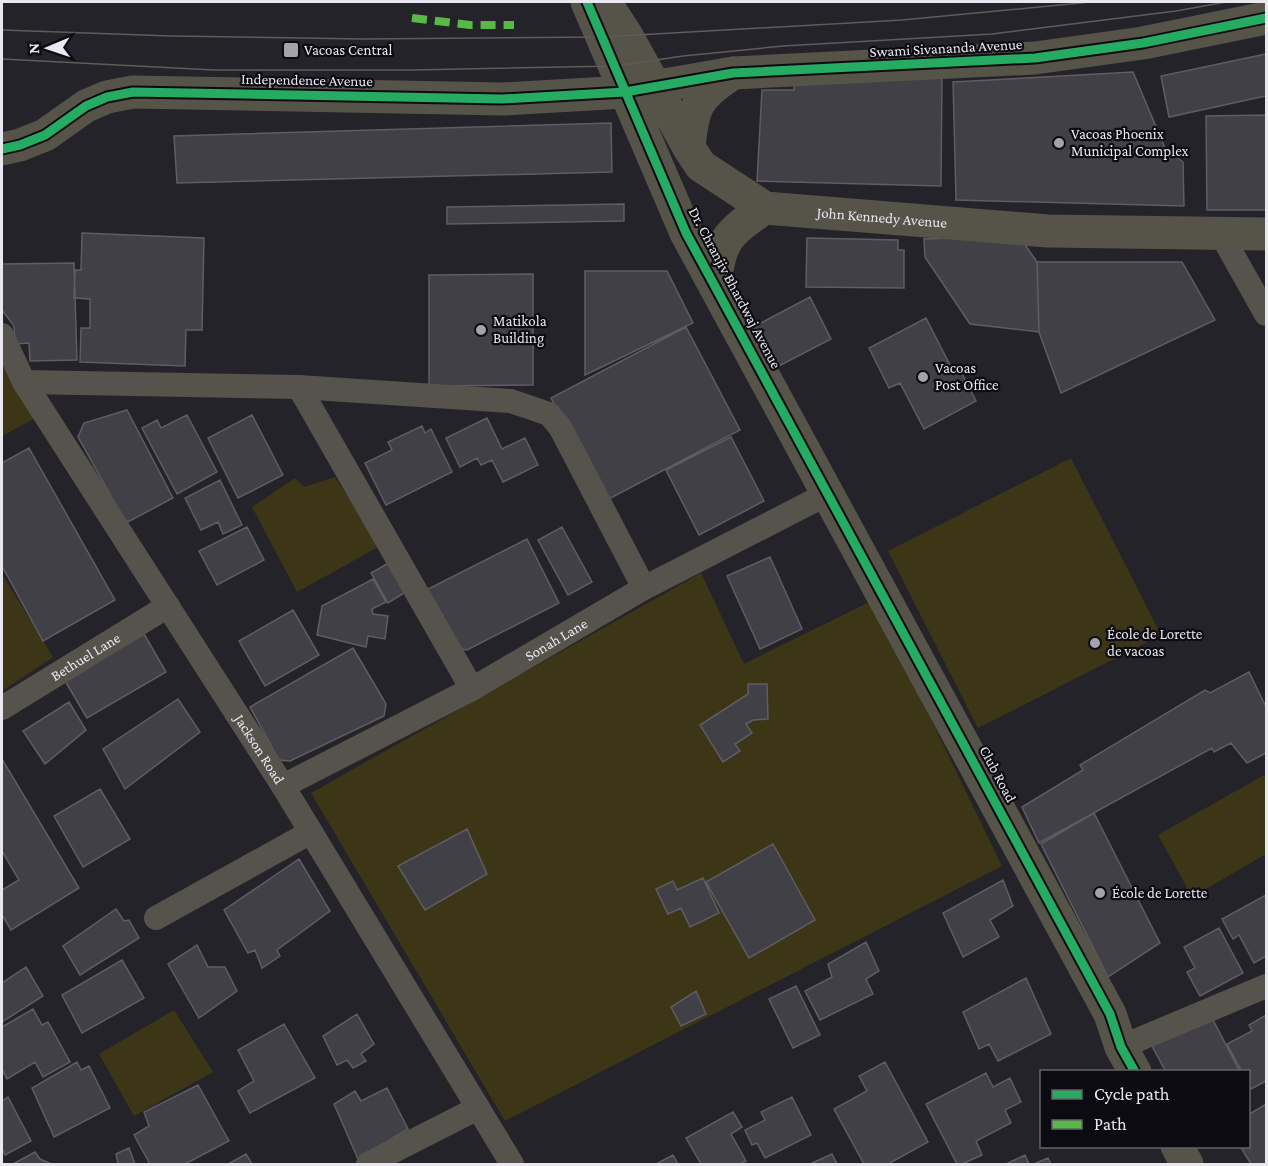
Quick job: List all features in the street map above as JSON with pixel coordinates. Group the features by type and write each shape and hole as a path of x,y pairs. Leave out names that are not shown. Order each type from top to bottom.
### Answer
{"street":[{"path":"588,2 640,89"},
{"name":"John Kennedy Avenue","path":"605,2 640,89 701,166 765,208 1048,231 1266,234"},
{"name":"Swami Sivananda Avenue","path":"640,89 733,72 1035,58 1143,43 1266,18"},
{"path":"689,148 692,115 708,91 733,72"},
{"name":"Independence Avenue","path":"2,149 45,135 86,106 106,98 133,92 503,99 640,89"},
{"name":"Dr. Chranjiv Bhardwaj Avenue","path":"640,89 686,233 829,493"},
{"path":"715,286 718,258 724,245 734,231 765,208"},
{"path":"1221,234 1266,314"},
{"name":"Jackson Road","path":"2,335 24,382 283,786 512,1164"},
{"path":"24,382 299,387 512,402 549,414 560,428 644,588"},
{"path":"299,387 472,689"},
{"name":"Sonah Lane","path":"283,786 472,689 644,588 829,493"},
{"name":"Club Road","path":"829,493 1110,1014 1128,1059"},
{"name":"Bethuel Lane","path":"2,708 168,606"},
{"path":"156,918 311,832"},
{"path":"1128,1059 1266,986"},
{"path":"368,1164 478,1108"},
{"path":"1178,1148 1187,1164"}],"shaded area":[{"path":"2,353 39,416 2,436"},
{"path":"1071,458 1161,635 978,728 888,551"},
{"path":"335,477 380,546 297,592 252,507 295,478 304,487"},
{"path":"701,573 744,664 873,600 1002,866 505,1121 311,793"},
{"path":"2,574 53,657 2,691"},
{"path":"1266,774 1266,854 1192,897 1158,835"},
{"path":"174,1010 213,1072 134,1116 99,1054"}],"building":[{"path":"1266,54 1266,96 1169,117 1161,76"},
{"name":"Vacoas Phoenix Municipal Complex","path":"1133,72 1165,148 1183,162 1184,206 956,200 953,82"},
{"path":"795,74 942,76 941,186 757,181 762,90 794,90"},
{"path":"1266,115 1266,210 1207,210 1206,116"},
{"path":"611,123 612,172 177,183 174,136"},
{"path":"624,204 624,221 447,224 447,207"},
{"path":"82,233 204,238 202,330 186,330 185,366 80,362 81,328 90,328 90,299 74,298 75,270 81,270"},
{"path":"1019,236 1037,262 1039,332 970,324 925,257 924,239"},
{"path":"807,238 898,240 898,250 904,250 904,288 806,287"},
{"path":"1037,262 1182,262 1215,320 1061,393 1039,332"},
{"path":"74,263 77,360 30,361 29,343 15,344 14,326 2,310 2,264"},
{"path":"585,271 667,271 693,323 585,375"},
{"name":"Matikola Building","path":"533,274 533,385 429,386 429,275"},
{"path":"810,297 831,339 777,367 755,326"},
{"name":"Vacoas Post Office","path":"926,318 953,371 959,368 976,401 924,429 900,383 889,388 869,348"},
{"path":"686,327 740,430 605,501 551,398"},
{"path":"127,410 173,498 126,523 78,437 84,423"},
{"path":"187,415 217,472 177,494 142,428 157,420 161,428"},
{"path":"252,415 283,475 238,498 208,438"},
{"path":"487,418 502,449 525,438 538,465 503,482 492,460 481,465 477,458 460,467 446,438"},
{"path":"422,426 425,433 431,429 452,472 386,505 365,463 392,450 388,442"},
{"path":"731,437 764,501 699,535 666,470"},
{"path":"29,448 115,600 43,641 2,566 2,463"},
{"path":"220,480 242,525 223,534 218,522 201,530 185,498"},
{"path":"247,527 264,560 217,585 199,551"},
{"path":"562,527 592,582 568,595 538,540"},
{"path":"527,539 559,603 467,650 455,648 426,590"},
{"path":"770,557 802,629 760,649 727,576"},
{"path":"392,561 409,590 388,603 371,573"},
{"path":"373,579 386,602 372,609 373,614 388,616 385,639 368,636 366,647 317,635 322,606"},
{"path":"293,610 319,655 265,686 239,641"},
{"path":"144,634 166,672 87,718 65,681"},
{"path":"353,648 386,704 384,716 290,761 279,760 250,707"},
{"path":"1249,672 1266,707 1266,753 1247,763 1231,743 1214,752 1212,748 1039,843 1022,807 1083,770 1080,765 1205,690 1210,693"},
{"path":"748,684 767,684 768,719 753,720 746,724 752,733 735,744 740,751 723,762 700,725 748,694"},
{"path":"178,699 200,732 125,789 103,749"},
{"path":"69,702 86,730 45,764 23,731"},
{"path":"2,759 79,888 11,930 2,915 2,890 19,880 2,851"},
{"path":"100,789 130,839 83,867 54,816"},
{"name":"École de Lorette","path":"1094,813 1160,943 1108,977 1041,844"},
{"path":"467,829 487,874 425,910 398,866"},
{"path":"773,844 815,920 749,958 706,882"},
{"path":"299,859 330,911 277,950 280,956 262,968 255,950 248,953 224,910"},
{"path":"703,878 719,913 690,927 681,908 668,914 656,889 673,881 677,890"},
{"path":"1003,880 1013,906 990,920 999,937 963,957 943,913"},
{"path":"1266,895 1266,956 1254,963 1239,935 1233,939 1222,919"},
{"path":"116,909 124,921 129,920 139,938 80,975 63,946"},
{"path":"1219,928 1243,973 1200,996 1187,972 1195,968 1184,947"},
{"path":"866,942 879,971 866,979 873,994 820,1020 805,991 832,977 828,964"},
{"path":"197,945 208,967 225,967 237,991 199,1018 168,964"},
{"path":"122,960 144,998 82,1033 62,995"},
{"path":"26,967 43,996 2,1022 2,983"},
{"path":"1026,978 1051,1034 998,1061 989,1044 979,1049 963,1012"},
{"path":"796,986 820,1035 793,1048 769,999"},
{"path":"696,991 706,1014 681,1026 671,1007"},
{"path":"33,1009 42,1025 48,1022 70,1062 43,1077 35,1062 7,1079 2,1069 2,1027"},
{"path":"357,1014 374,1044 361,1054 366,1061 353,1068 347,1060 337,1065 323,1036"},
{"path":"1210,1014 1239,1070 1165,1070 1152,1046"},
{"path":"1266,1015 1266,1081 1251,1089 1250,1070 1241,1070 1227,1044 1252,1031 1249,1025"},
{"path":"284,1024 315,1078 250,1113 238,1091 254,1081 238,1050"},
{"path":"77,1062 81,1070 89,1066 110,1108 54,1137 32,1088"},
{"path":"885,1062 928,1142 888,1164 864,1164 834,1109 867,1091 859,1076"},
{"path":"986,1073 993,1087 1010,1078 1021,1102 1005,1110 1011,1123 976,1141 982,1155 957,1164 926,1104"},
{"path":"198,1085 229,1141 185,1164 150,1164 134,1135 149,1126 144,1112"},
{"path":"387,1088 408,1129 358,1159 334,1104 355,1091 361,1101"},
{"path":"8,1097 31,1141 5,1155 2,1148 2,1101"},
{"path":"792,1097 811,1135 765,1158 757,1143 752,1145 745,1130 765,1120 761,1112"},
{"path":"1266,1104 1266,1164 1251,1164 1241,1148 1250,1148 1250,1114"},
{"path":"733,1112 742,1127 731,1134 746,1161 740,1164 701,1164 686,1138"},
{"path":"129,1148 135,1164 117,1164 116,1154"},
{"path":"35,1152 40,1159 51,1164 13,1164"},
{"path":"246,1154 252,1164 228,1164"},
{"path":"832,1154 837,1164 810,1164"},
{"path":"673,1155 678,1164 656,1164"},
{"path":"1025,1155 1029,1164 1006,1164"},
{"path":"1048,1158 1051,1164 1034,1164"}],"tram line":[{"path":"2,30 363,39 602,37 902,20 1091,2"},
{"path":"2,59 214,70 413,70 615,66 683,56 783,46 992,34 1176,11 1226,2"}],"marked path":[{"path":"412,18 470,25 514,25"}],"cycle path":[{"path":"587,2 686,233 1110,1014 1121,1047 1134,1070"},
{"path":"2,149 45,135 86,106 107,97 133,92 503,99 625,92 733,73 1035,58 1143,43 1266,18"}],"place":[{"name":"Vacoas Central","path":"291,50"},
{"name":"Vacoas Phoenix Municipal Complex","path":"1059,143"},
{"name":"Matikola Building","path":"481,330"},
{"name":"Vacoas Post Office","path":"923,377"},
{"name":"École de Lorette de vacoas","path":"1095,643"},
{"name":"École de Lorette","path":"1100,893"}]}
